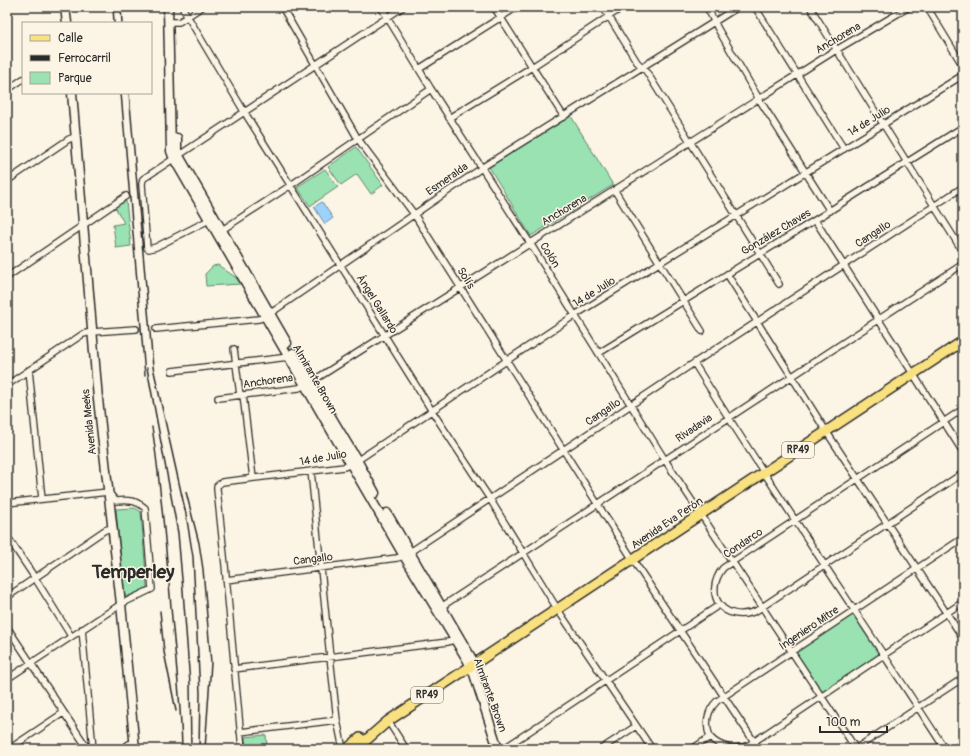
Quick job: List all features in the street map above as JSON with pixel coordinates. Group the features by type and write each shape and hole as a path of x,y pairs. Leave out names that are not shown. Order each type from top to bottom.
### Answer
{"main road":[{"path":"65,7 67,22"},
{"name":"Almirante Brown","path":"168,7 171,22 177,157 209,220 219,231"},
{"name":"Almirante Brown","path":"171,22 173,7"},
{"name":"Avenida Meeks","path":"72,94 92,332 135,746"},
{"name":"Almirante Brown","path":"177,157 406,554 473,665 502,749"},
{"name":"Almirante Brown","path":"267,315 289,357 308,384"},
{"name":"Avenida Eva Perón","path":"386,723 963,341"},
{"name":"Almirante Brown","path":"439,608 454,640 473,665"},
{"name":"RP49","path":"347,749 366,733 386,723"},
{"name":"RP49","path":"356,749 386,723"}],"street":[{"name":"Ángel Gallardo","path":"182,7 245,113 432,410 490,499 558,610 652,749"},
{"path":"171,22 179,22 202,7"},
{"name":"Solís","path":"282,7 358,139 414,214 633,560 759,749"},
{"name":"Colón","path":"381,7 431,89 530,242 700,515 855,749"},
{"path":"209,220 156,247 149,249 146,246 142,182 144,177 245,113 403,7"},
{"path":"494,7 564,117"},
{"path":"419,69 517,7"},
{"path":"604,7 638,62 646,71 779,284"},
{"path":"450,118 532,67 623,7"},
{"path":"707,7 714,22 759,98 807,172 830,211"},
{"name":"Esmeralda","path":"156,329 259,319 267,315 482,168 738,7"},
{"path":"755,7 844,148"},
{"path":"810,7 963,252"},
{"name":"Anchorena","path":"218,398 299,388 308,384 759,98 909,7"},
{"path":"927,7 963,66"},
{"name":"14 de Julio","path":"226,580 217,489 217,486 222,482 344,467 354,462 575,315 963,75"},
{"path":"7,90 22,80"},
{"path":"219,231 291,185 431,89"},
{"name":"González Chaves","path":"599,353 830,211 963,127"},
{"path":"7,180 69,139 76,137"},
{"name":"Cangallo","path":"226,580 397,558 406,554 963,187"},
{"path":"615,190 702,331"},
{"path":"7,276 126,196"},
{"path":"815,220 963,452"},
{"name":"Rivadavia","path":"439,608 963,264"},
{"path":"727,274 826,431 963,638"},
{"path":"7,385 83,334 136,329"},
{"path":"234,349 253,478"},
{"path":"172,371 289,357"},
{"path":"694,363 794,521 884,654 945,749"},
{"path":"29,370 42,499"},
{"name":"Condarco","path":"719,605 716,592 716,581 723,568 963,409"},
{"path":"311,471 330,657 342,749"},
{"path":"502,749 719,605 727,611 737,614 750,613 762,607 963,473"},
{"path":"7,503 108,492 116,501 127,500 138,502 145,508 152,589 121,604 7,679"},
{"path":"7,597 105,530 112,528"},
{"path":"7,536 71,636"},
{"name":"Ingeniero Mitre","path":"710,737 707,722 709,713 713,705 724,696 963,538"},
{"path":"226,580 242,749"},
{"path":"692,749 710,737 716,743 735,748 754,742 963,602"},
{"path":"7,627 88,749"},
{"path":"82,629 93,749"},
{"path":"234,669 454,640"},
{"path":"855,749 963,678"},
{"path":"9,749 64,713"},
{"path":"240,732 338,720"},
{"path":"386,723 406,749"},
{"path":"601,749 636,726"},
{"path":"954,749 963,743"},
{"path":"122,749 135,746"}],"green space":[{"path":"571,116 613,185 531,236 489,167"},
{"path":"356,147 383,185 371,194 357,174 341,185 328,167"},
{"path":"325,169 338,187 310,206 297,187"},
{"path":"126,201 131,246 116,248 113,225 124,223 115,207"},
{"path":"218,265 235,277 241,284 206,286 205,274 213,266"},
{"path":"135,508 141,512 147,588 124,598 116,509"},
{"path":"854,610 884,654 821,696 791,651"},
{"path":"266,735 267,746 246,748 245,737"}],"water":[{"path":"322,202 333,218 325,224 314,207"}],"railway":[{"path":"113,7 114,22"},
{"path":"121,7 122,22"},
{"path":"121,94 145,375"},
{"path":"129,94 153,367 186,514 193,557 200,693 199,749"},
{"path":"147,368 178,533 190,684 191,749"},
{"path":"152,427 165,539 179,696 182,749"},
{"path":"186,492 199,543 203,569 211,663 205,749"},
{"path":"160,611 164,652 176,711"}],"district":[{"name":"Temperley","path":"133,572"}]}
